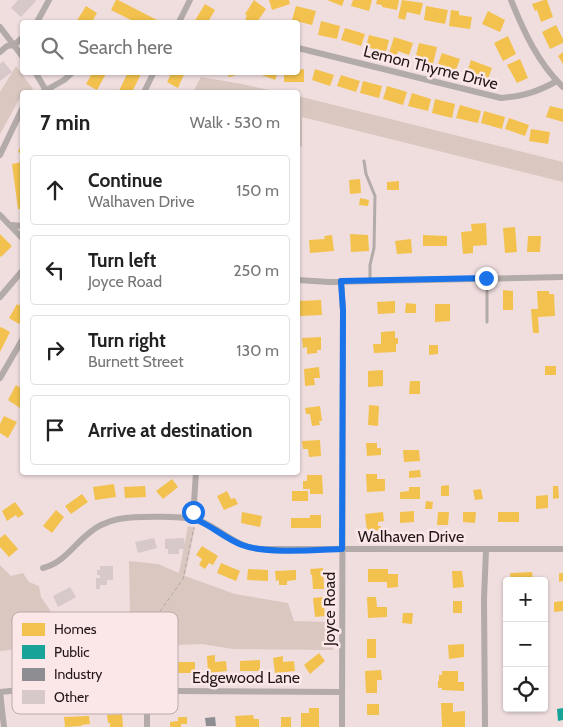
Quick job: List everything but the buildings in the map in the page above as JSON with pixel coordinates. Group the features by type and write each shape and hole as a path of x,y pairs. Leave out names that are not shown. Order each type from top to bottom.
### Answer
{"street":[{"path":"38,20 49,0"},
{"path":"180,20 190,0"},
{"path":"511,0 525,34 537,55 563,87"},
{"path":"0,27 20,54"},
{"path":"0,52 7,46 14,46 20,40"},
{"name":"Lemon Thyme Drive","path":"300,48 501,98 518,97 539,92 557,81"},
{"path":"36,75 44,90"},
{"path":"48,90 70,75"},
{"path":"145,90 152,75"},
{"path":"0,155 20,113"},
{"path":"0,214 20,235"},
{"path":"12,225 20,226"},
{"path":"0,297 20,274"},
{"path":"300,281 563,277"},
{"name":"Joyce Road","path":"341,281 343,310 342,727"},
{"path":"0,378 20,343"},
{"path":"194,518 196,475"},
{"name":"Walhaven Drive","path":"43,568 51,566 60,560 89,533 101,525 113,520 126,518 194,518 235,542 250,548 264,550 563,549"},
{"path":"485,727 484,599 486,550"},
{"name":"Edgewood Lane","path":"178,691 342,692"},
{"path":"0,692 4,727"},
{"path":"147,714 147,727"}],"lane":[{"path":"364,160 366,174 375,196 374,248 370,264 370,280"},
{"path":"486,278 487,322"}],"path":[{"path":"160,612 183,579 194,518"}],"shaded area":[{"path":"16,66 20,75 23,75 33,89 20,90 20,98 0,134 0,92"},
{"path":"201,77 269,90 194,90"},
{"path":"300,96 563,162 563,182 302,117 302,147 300,146"},
{"path":"188,526 195,528 185,576 235,594 288,603 294,621 332,622 333,650 233,649 201,644 178,645 178,612 130,612 129,561 158,564 179,573"},
{"path":"0,565 11,576 23,573 29,582 39,586 41,597 51,612 12,612 12,650 0,651"}],"route":[{"path":"193,512 192,518 203,522 235,542 250,548 264,550 342,549 343,301 341,281 486,278"}]}
